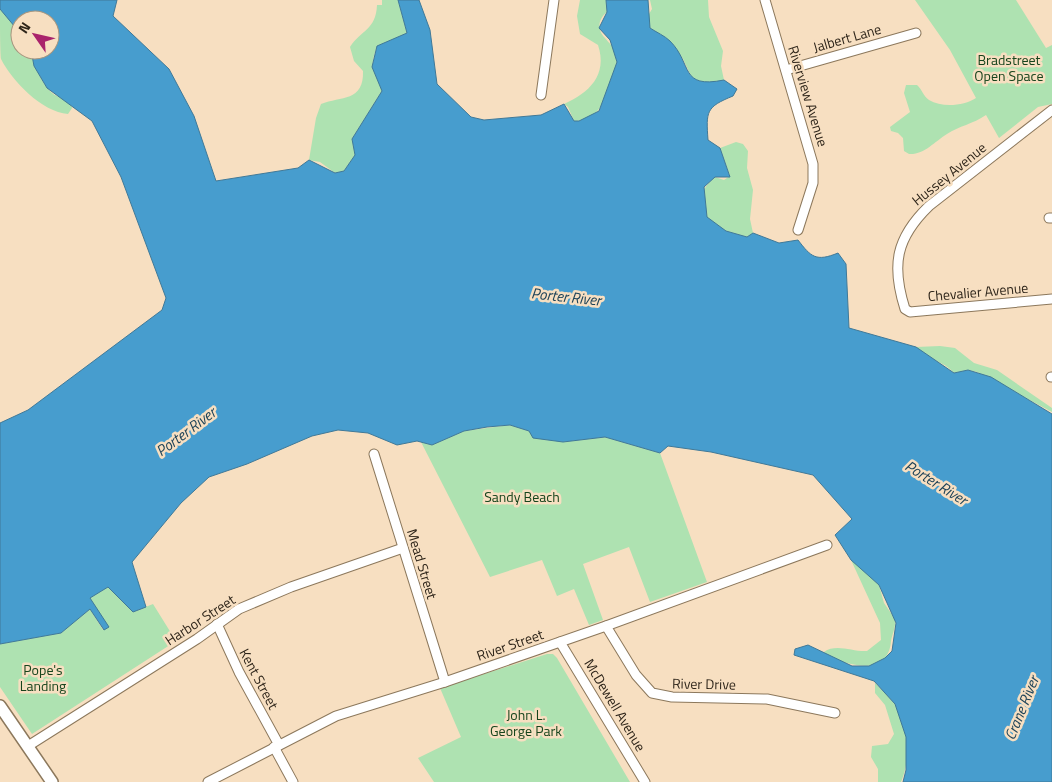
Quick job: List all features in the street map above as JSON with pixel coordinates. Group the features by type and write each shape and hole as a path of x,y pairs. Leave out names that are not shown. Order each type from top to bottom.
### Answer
{"street":[{"path":"541,95 554,0"},
{"name":"Riverview Avenue","path":"765,0 813,164 813,183 798,230"},
{"name":"Jalbert Lane","path":"786,70 916,34"},
{"name":"Hussey Avenue","path":"906,310 899,291 899,256 902,239 913,222 929,206 1052,110"},
{"name":"Chevalier Avenue","path":"906,310 910,312 1052,299"},
{"name":"Mead Street","path":"374,454 445,682"},
{"name":"River Street","path":"208,782 322,722 350,711 445,682 606,626 827,545"},
{"name":"Harbor Street","path":"28,746 256,600 402,548"},
{"name":"Kent Street","path":"217,624 294,782"},
{"name":"River Drive","path":"606,626 636,675 652,693 672,697 767,699 835,713"},
{"name":"McDewell Avenue","path":"560,642 645,782"},
{"path":"0,706 52,782"}],"green space":[{"path":"382,0 398,0 407,33 377,47 373,67 381,84 382,91 352,139 355,155 344,171 335,173 320,162 309,160 316,118 321,104 350,96 360,88 363,71 354,61 350,47 371,25 377,5 382,5"},
{"path":"580,0 606,0 607,12 601,19 600,29 613,48 617,60 607,95 600,108 590,118 574,121 568,107 564,104 573,100 594,82 600,65 598,45 580,34 577,16"},
{"path":"650,0 708,0 709,17 723,51 721,66 724,80 705,84 692,78 683,59 670,42 649,27 649,14 652,9"},
{"name":"Bradstreet Open Space","path":"915,0 1016,0 1046,48 1052,45 1052,104 1038,107 999,138 986,115 952,131 919,152 909,154 904,151 903,138 898,133 891,131 890,127 910,112 904,93 906,85 917,85 927,98 934,103 953,105 965,103 976,98 950,50"},
{"path":"0,9 10,20 10,60 34,60 41,79 48,89 70,102 72,108 68,114 48,108 20,86 1,59"},
{"path":"736,142 743,144 748,151 747,168 753,190 750,219 753,233 747,237 726,231 706,217 703,199 706,187 715,177 724,180 730,176 720,148"},
{"path":"940,346 955,348 974,363 997,370 1052,408 1052,412 977,372 968,370 954,373 916,347"},
{"name":"Sandy Beach","path":"510,425 563,442 605,437 660,453 707,582 650,602 629,547 583,564 603,620 589,625 574,589 557,596 542,560 490,577 421,442 432,445 464,431"},
{"path":"851,560 879,585 884,603 895,619 888,653 883,660 866,666 845,663 826,656 824,652 834,648 867,651 881,640 880,623"},
{"name":"Pope's Landing","path":"108,587 133,612 153,604 176,641 32,734 0,687 0,644 61,633 90,609 103,630 108,627 90,598"},
{"name":"John L. George Park","path":"547,654 553,654 557,658 630,782 434,782 418,758 461,737 440,688"},
{"path":"875,683 894,703 906,731 906,763 901,782 878,782 878,769 871,757 872,746 888,744 894,734 885,705 875,693"}],"water":[{"path":"0,0 117,0 113,16 169,69 194,116 216,181 298,168 309,160 335,173 344,171 355,155 352,139 382,91 372,67 377,46 407,33 398,0 419,0 430,30 437,84 471,117 484,120 541,115 564,104 574,121 579,121 599,111 617,62 610,40 599,28 607,12 606,0 648,0 650,28 670,41 693,78 710,82 724,80 737,89 733,96 717,103 708,116 708,140 720,148 730,177 715,177 704,187 707,217 726,231 747,237 753,233 779,243 798,240 815,256 824,257 838,253 846,264 849,328 916,347 954,373 968,370 991,377 1052,414 1052,782 903,782 906,770 906,737 895,704 874,681 794,655 795,649 808,645 852,666 869,666 885,658 892,651 896,623 879,585 851,560 835,535 852,519 813,475 711,452 668,446 660,453 605,437 563,442 533,438 529,431 510,425 464,431 432,445 417,441 397,445 368,433 338,430 312,436 247,464 209,477 181,503 132,562 146,607 133,612 108,587 90,598 109,627 104,630 90,609 61,633 0,644 0,423 28,410 162,310 166,298 121,177 92,121 47,88 34,66 33,60 60,60 60,10 10,10 10,21 0,9"}],"water label":[{"name":"Porter River","path":"566,297"},
{"name":"Porter River","path":"186,432"},
{"name":"Porter River","path":"936,483"},
{"name":"Crane River","path":"1022,708"}]}
